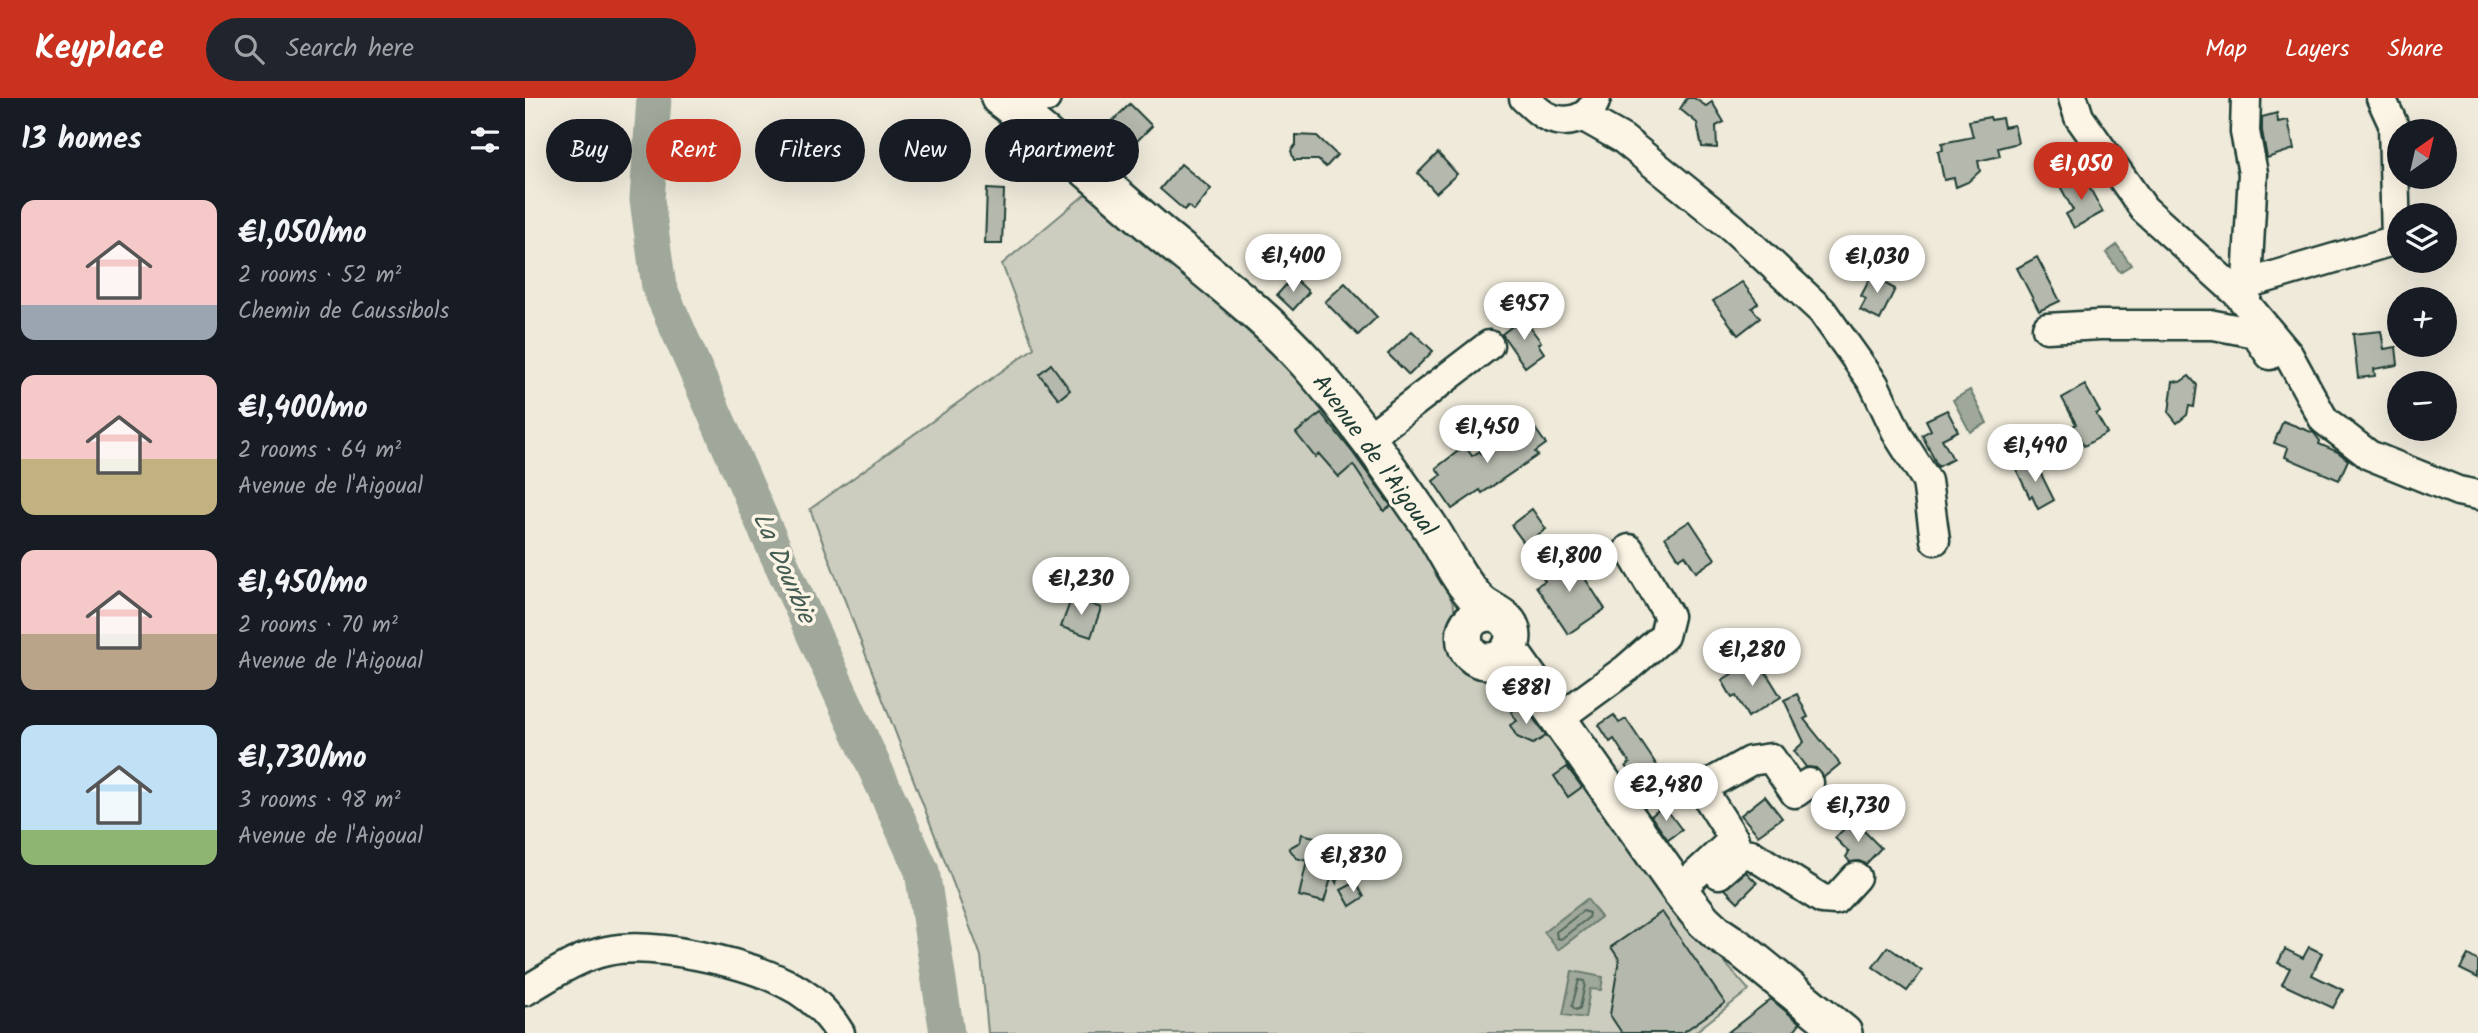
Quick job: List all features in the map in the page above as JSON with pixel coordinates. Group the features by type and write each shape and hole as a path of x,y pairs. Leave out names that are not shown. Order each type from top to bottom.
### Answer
{"main road":[{"name":"Avenue de l'Aigoual","path":"1004,102 1264,320 1307,363 1368,438 1477,600 1481,618 1464,636 1468,649 1477,658 1502,655 1530,679 1559,718"},
{"path":"1559,718 1683,896 1718,934 1769,971 1844,1033"}],"street":[{"path":"1004,102 1046,98"},
{"path":"1524,98 1545,116 1557,120 1571,121 1590,107 1623,139 1733,228 1822,311 1874,384 1899,437 1927,481 1935,540"},
{"path":"2073,98 2079,117 2144,209 2246,294 2288,354 2323,420"},
{"path":"2246,98 2245,132 2253,173 2246,294"},
{"path":"2246,294 2396,240 2393,124 2381,98"},
{"path":"2047,328 2214,325 2255,333 2281,371 2286,388 2369,455 2458,491 2478,495"},
{"path":"1368,438 1489,345"},
{"path":"1559,718 1626,669 1664,636 1669,616 1629,550"},
{"path":"1683,896 1734,839 1706,795 1709,784 1750,761 1771,758 1795,793 1809,783"},
{"path":"1683,896 1743,853 1751,854 1822,899 1835,900 1856,877"},
{"path":"525,991 575,962 610,950 682,952 730,963 785,982 829,1016 840,1033"}],"shaded area":[{"path":"1088,192 1298,375 1416,534 1441,575 1454,606 1453,663 1529,700 1675,906 1749,990 1694,1033 988,1033 981,956 810,509 1034,348 1002,264"}],"water":[{"path":"2117,245 2131,265 2120,272 2106,253"},
{"path":"1970,390 1987,423 1970,432 1953,400"},
{"path":"1587,899 1601,917 1558,950 1544,932"},
{"path":"1572,971 1603,977 1601,990 1590,989 1585,1018 1563,1015"}],"building":[{"path":"1687,98 1694,98 1706,106 1712,102 1724,122 1716,126 1717,148 1702,147 1697,123 1680,109"},
{"path":"1130,104 1152,126 1139,139 1139,119 1114,119"},
{"path":"2277,113 2278,122 2288,120 2294,149 2267,158 2262,117"},
{"path":"1990,117 1991,120 2002,118 2004,127 2014,125 2018,143 1998,148 2000,156 1978,161 1980,171 1968,182 1956,187 1954,178 1944,180 1938,151 1943,150 1942,143 1973,137 1969,121"},
{"path":"1296,135 1317,136 1337,155 1326,167 1318,160 1294,160 1291,151 1296,144"},
{"path":"1438,153 1457,174 1436,193 1418,173"},
{"path":"1181,164 1211,189 1194,211 1188,206 1184,210 1160,189"},
{"path":"2083,176 2103,212 2074,228 2066,214 2073,210 2061,188"},
{"path":"987,189 1004,190 1002,244 985,244"},
{"path":"2037,257 2060,301 2039,311 2017,268"},
{"path":"1876,267 1889,274 1884,283 1895,289 1880,320 1860,310 1866,299 1861,296"},
{"path":"1293,277 1309,292 1293,310 1277,295"},
{"path":"1742,282 1758,303 1752,308 1760,318 1738,335 1713,301"},
{"path":"1345,283 1377,317 1358,335 1325,302"},
{"path":"1523,318 1541,342 1538,344 1544,353 1525,367 1502,334"},
{"path":"1412,331 1433,351 1409,375 1388,354"},
{"path":"2381,331 2387,357 2397,357 2398,365 2374,369 2375,376 2358,378 2353,334"},
{"path":"1051,364 1070,390 1059,399 1039,374"},
{"path":"2189,376 2197,385 2194,407 2189,406 2187,415 2177,423 2169,413 2173,381 2180,382"},
{"path":"2085,385 2100,412 2096,414 2107,433 2084,446 2062,398"},
{"path":"1947,410 1958,431 1942,439 1953,459 1938,467 1922,435 1931,430 1926,420"},
{"path":"1321,413 1391,506 1384,511 1353,465 1339,477 1319,454 1315,457 1296,433"},
{"path":"1529,420 1546,444 1535,452 1538,455 1482,493 1480,490 1452,509 1433,481 1441,475 1436,468 1465,446 1472,456 1480,451 1481,453"},
{"path":"2283,421 2314,433 2320,441 2319,444 2338,452 2348,460 2339,480 2285,457 2288,448 2274,443"},
{"path":"2034,460 2054,500 2038,509 2016,469"},
{"path":"1532,509 1546,529 1525,544 1511,525"},
{"path":"1690,521 1715,559 1696,572 1685,555 1679,559 1665,537"},
{"path":"1569,554 1605,609 1568,634 1536,586 1545,581 1540,573"},
{"path":"1072,597 1101,608 1091,637 1061,627"},
{"path":"1757,658 1781,697 1748,717 1736,696 1732,698 1722,680"},
{"path":"1797,694 1808,717 1804,719 1840,764 1824,777 1816,768 1806,767 1794,751 1804,742 1784,700"},
{"path":"1523,704 1546,736 1533,744 1517,737 1510,725 1517,721 1511,712"},
{"path":"1614,715 1619,723 1626,719 1658,767 1638,783 1626,766 1630,763 1614,739 1610,742 1599,725"},
{"path":"1567,767 1582,787 1568,797 1554,776"},
{"path":"1765,796 1782,818 1758,835 1741,815"},
{"path":"1664,806 1682,830 1668,840 1651,816"},
{"path":"1853,820 1881,848 1866,864 1859,861 1850,862 1846,857 1849,852 1835,838"},
{"path":"1302,834 1327,840 1325,852 1343,857 1337,884 1332,875 1324,902 1299,896 1307,861 1296,858 1289,848 1300,842"},
{"path":"1746,872 1757,883 1738,902 1725,889"},
{"path":"1356,882 1364,897 1350,906 1341,890"},
{"path":"1662,912 1725,1003 1682,1033 1622,1033 1610,1015 1619,959 1611,947"},
{"path":"1888,947 1922,971 1907,991 1873,967"},
{"path":"2309,947 2322,953 2312,975 2343,990 2333,1008 2282,984 2290,968 2278,963 2285,949 2303,958"},
{"path":"2468,955 2478,961 2478,978 2460,969"},
{"path":"1771,999 1800,1023 1792,1033 1727,1033"}],"waterway":[{"name":"La Dourbie","path":"654,98 647,200 659,287 769,537 922,871 947,1033"}]}
